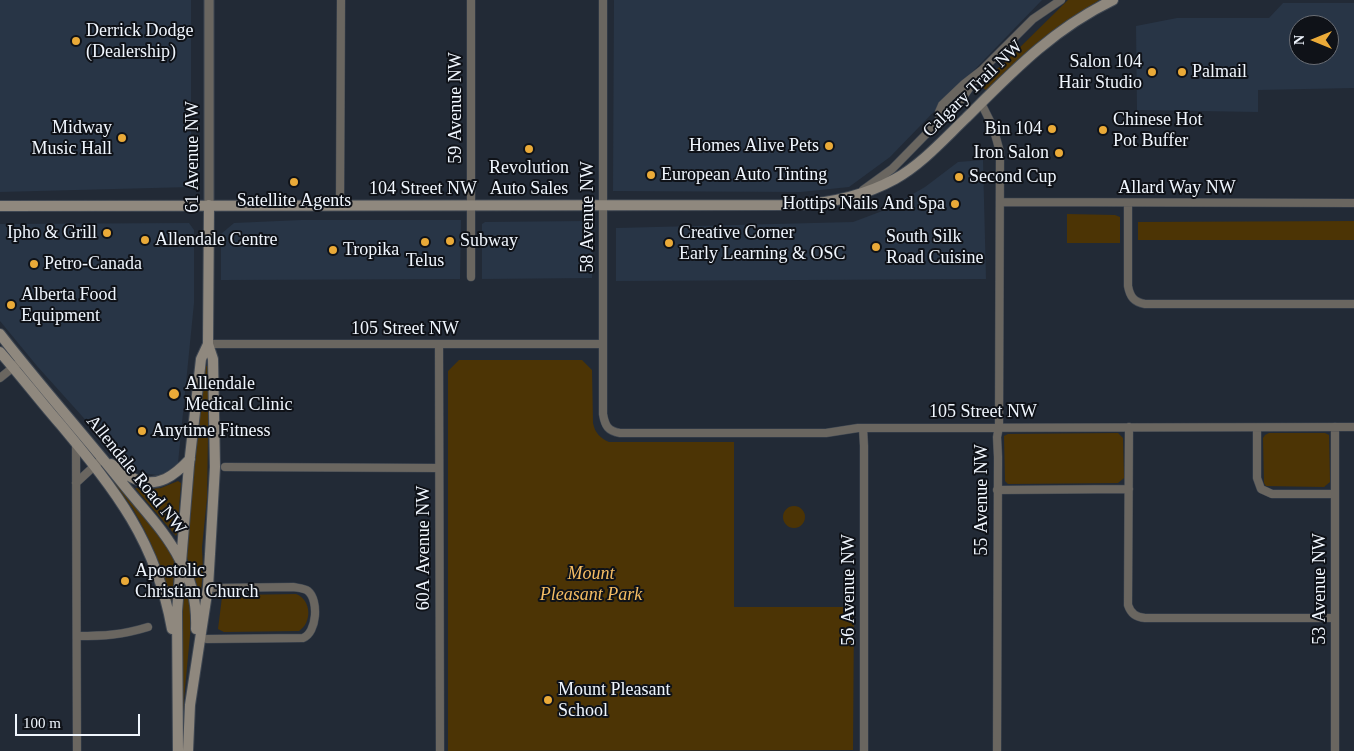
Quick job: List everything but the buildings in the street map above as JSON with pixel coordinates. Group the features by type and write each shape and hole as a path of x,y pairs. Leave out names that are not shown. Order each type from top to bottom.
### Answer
{"main road":[{"name":"Calgary Trail NW","path":"849,198 888,182 906,171 942,141 1028,57 1051,38 1082,17 1113,0"},
{"name":"104 Street NW","path":"0,206 797,204 849,198"},
{"name":"61 Avenue NW","path":"188,751 192,688 208,587 215,467 213,359 208,344 209,205"},
{"name":"Allendale Road NW","path":"0,334 17,364 125,507 153,562 168,610 176,664"},
{"name":"61 Avenue NW","path":"178,751 176,664 180,559 201,360 208,344"},
{"name":"Allendale Road NW","path":"0,352 17,364 103,458 173,547 180,559 190,581 196,613 192,688"},
{"path":"103,458 134,479 148,482 160,482 170,477 179,471 190,459"}],"street":[{"name":"61 Avenue NW","path":"209,0 209,205"},
{"path":"340,205 341,0"},
{"name":"59 Avenue NW","path":"471,0 471,277"},
{"name":"58 Avenue NW","path":"602,0 603,414 606,426 612,431"},
{"name":"Calgary Trail NW","path":"1047,9 1053,0"},
{"name":"Calgary Trail NW","path":"939,121 939,112 942,105 982,70 1033,19 1061,0"},
{"name":"Calgary Trail NW","path":"849,198 892,169 939,121 958,106 982,70"},
{"name":"55 Avenue NW","path":"981,103 993,126 1000,147 999,427 996,442 997,751"},
{"name":"Allard Way NW","path":"1001,202 1354,203"},
{"path":"1128,203 1128,286 1132,299 1145,304 1354,304"},
{"name":"105 Street NW","path":"208,344 603,344"},
{"name":"60A Avenue NW","path":"439,344 440,751"},
{"path":"0,378 17,364"},
{"path":"1129,427 1128,605 1135,616 1145,618 1335,618"},
{"name":"53 Avenue NW","path":"1335,427 1335,751"},
{"name":"105 Street NW","path":"612,431 620,433 826,433 863,428 1354,427"},
{"name":"56 Avenue NW","path":"863,428 864,751"},
{"path":"1257,428 1257,478 1259,485 1264,491 1272,494 1335,494"},
{"path":"76,444 77,751"},
{"path":"76,483 103,458"},
{"path":"224,467 439,468"},
{"path":"997,490 1129,489"},
{"path":"207,638 303,638 310,634 314,624 314,601 310,592 305,589 293,587 214,588"},
{"path":"77,636 114,636 148,627"}],"shaded area":[{"path":"0,0 191,0 191,187 0,192"},
{"path":"614,0 1042,0 890,157 849,187 801,192 613,191"},
{"path":"1283,3 1354,3 1354,88 1258,90 1258,112 1137,110 1136,26 1177,18 1269,18"},
{"path":"983,160 986,279 616,281 616,228 853,222 885,210 925,187 958,162"},
{"path":"301,220 461,220 460,279 221,280 221,234 234,223"},
{"path":"587,221 593,225 592,278 482,279 482,224 485,222"},
{"name":"Allendale Centre","path":"189,223 194,230 194,303 178,463 167,472 157,475 149,474 131,467 117,455 37,366 0,321 0,224"}],"green space":[{"path":"1068,0 1099,0 1055,32 988,92 981,86 982,82"},
{"path":"1067,214 1115,215 1120,217 1120,243 1067,243"},
{"path":"1354,221 1354,240 1138,240 1138,222"},
{"name":"Mount Pleasant Park","path":"459,360 582,360 592,370 594,427 598,435 609,442 734,442 734,607 854,607 853,750 448,751 448,371"},
{"path":"205,366 209,368 207,498 202,547 203,572 201,590 199,591 185,552"},
{"path":"1118,433 1123,438 1124,478 1118,483 1008,484 1005,481 1004,436 1008,434"},
{"path":"1269,433 1325,433 1329,435 1330,482 1324,487 1266,486 1264,483 1263,438"},
{"path":"105,468 173,552 173,602 171,602 160,566 145,531 133,509"},
{"path":"178,481 181,483 176,536 135,488 161,488"},
{"path":"794,506 802,509 805,517 802,525 794,528 786,525 783,517 786,509"},
{"path":"186,580 192,614 184,699 183,745 181,629 183,583"},
{"path":"296,594 305,601 308,612 306,623 299,631 224,632 218,629 222,597"}],"place":[{"name":"Derrick Dodge (Dealership)","path":"76,41"},
{"name":"Salon 104 Hair Studio","path":"1152,72"},
{"name":"Palmail","path":"1182,72"},
{"name":"Bin 104","path":"1052,129"},
{"name":"Chinese Hot Pot Buffer","path":"1103,130"},
{"name":"Midway Music Hall","path":"122,138"},
{"name":"Homes Alive Pets","path":"829,146"},
{"name":"Revolution Auto Sales","path":"529,149"},
{"name":"Iron Salon","path":"1059,153"},
{"name":"European Auto Tinting","path":"651,175"},
{"name":"Second Cup","path":"959,177"},
{"name":"Satellite Agents","path":"294,182"},
{"name":"Hottips Nails And Spa","path":"955,204"},
{"name":"Ipho & Grill","path":"107,233"},
{"name":"Allendale Centre","path":"145,240"},
{"name":"Subway","path":"450,241"},
{"name":"Telus","path":"425,242"},
{"name":"Creative Corner Early Learning & OSC","path":"669,243"},
{"name":"South Silk Road Cuisine","path":"876,247"},
{"name":"Tropika","path":"333,250"},
{"name":"Petro-Canada","path":"34,264"},
{"name":"Alberta Food Equipment","path":"11,305"},
{"name":"Allendale Medical Clinic","path":"174,394"},
{"name":"Anytime Fitness","path":"142,431"},
{"name":"Apostolic Christian Church","path":"125,581"},
{"name":"Mount Pleasant School","path":"548,700"}]}
